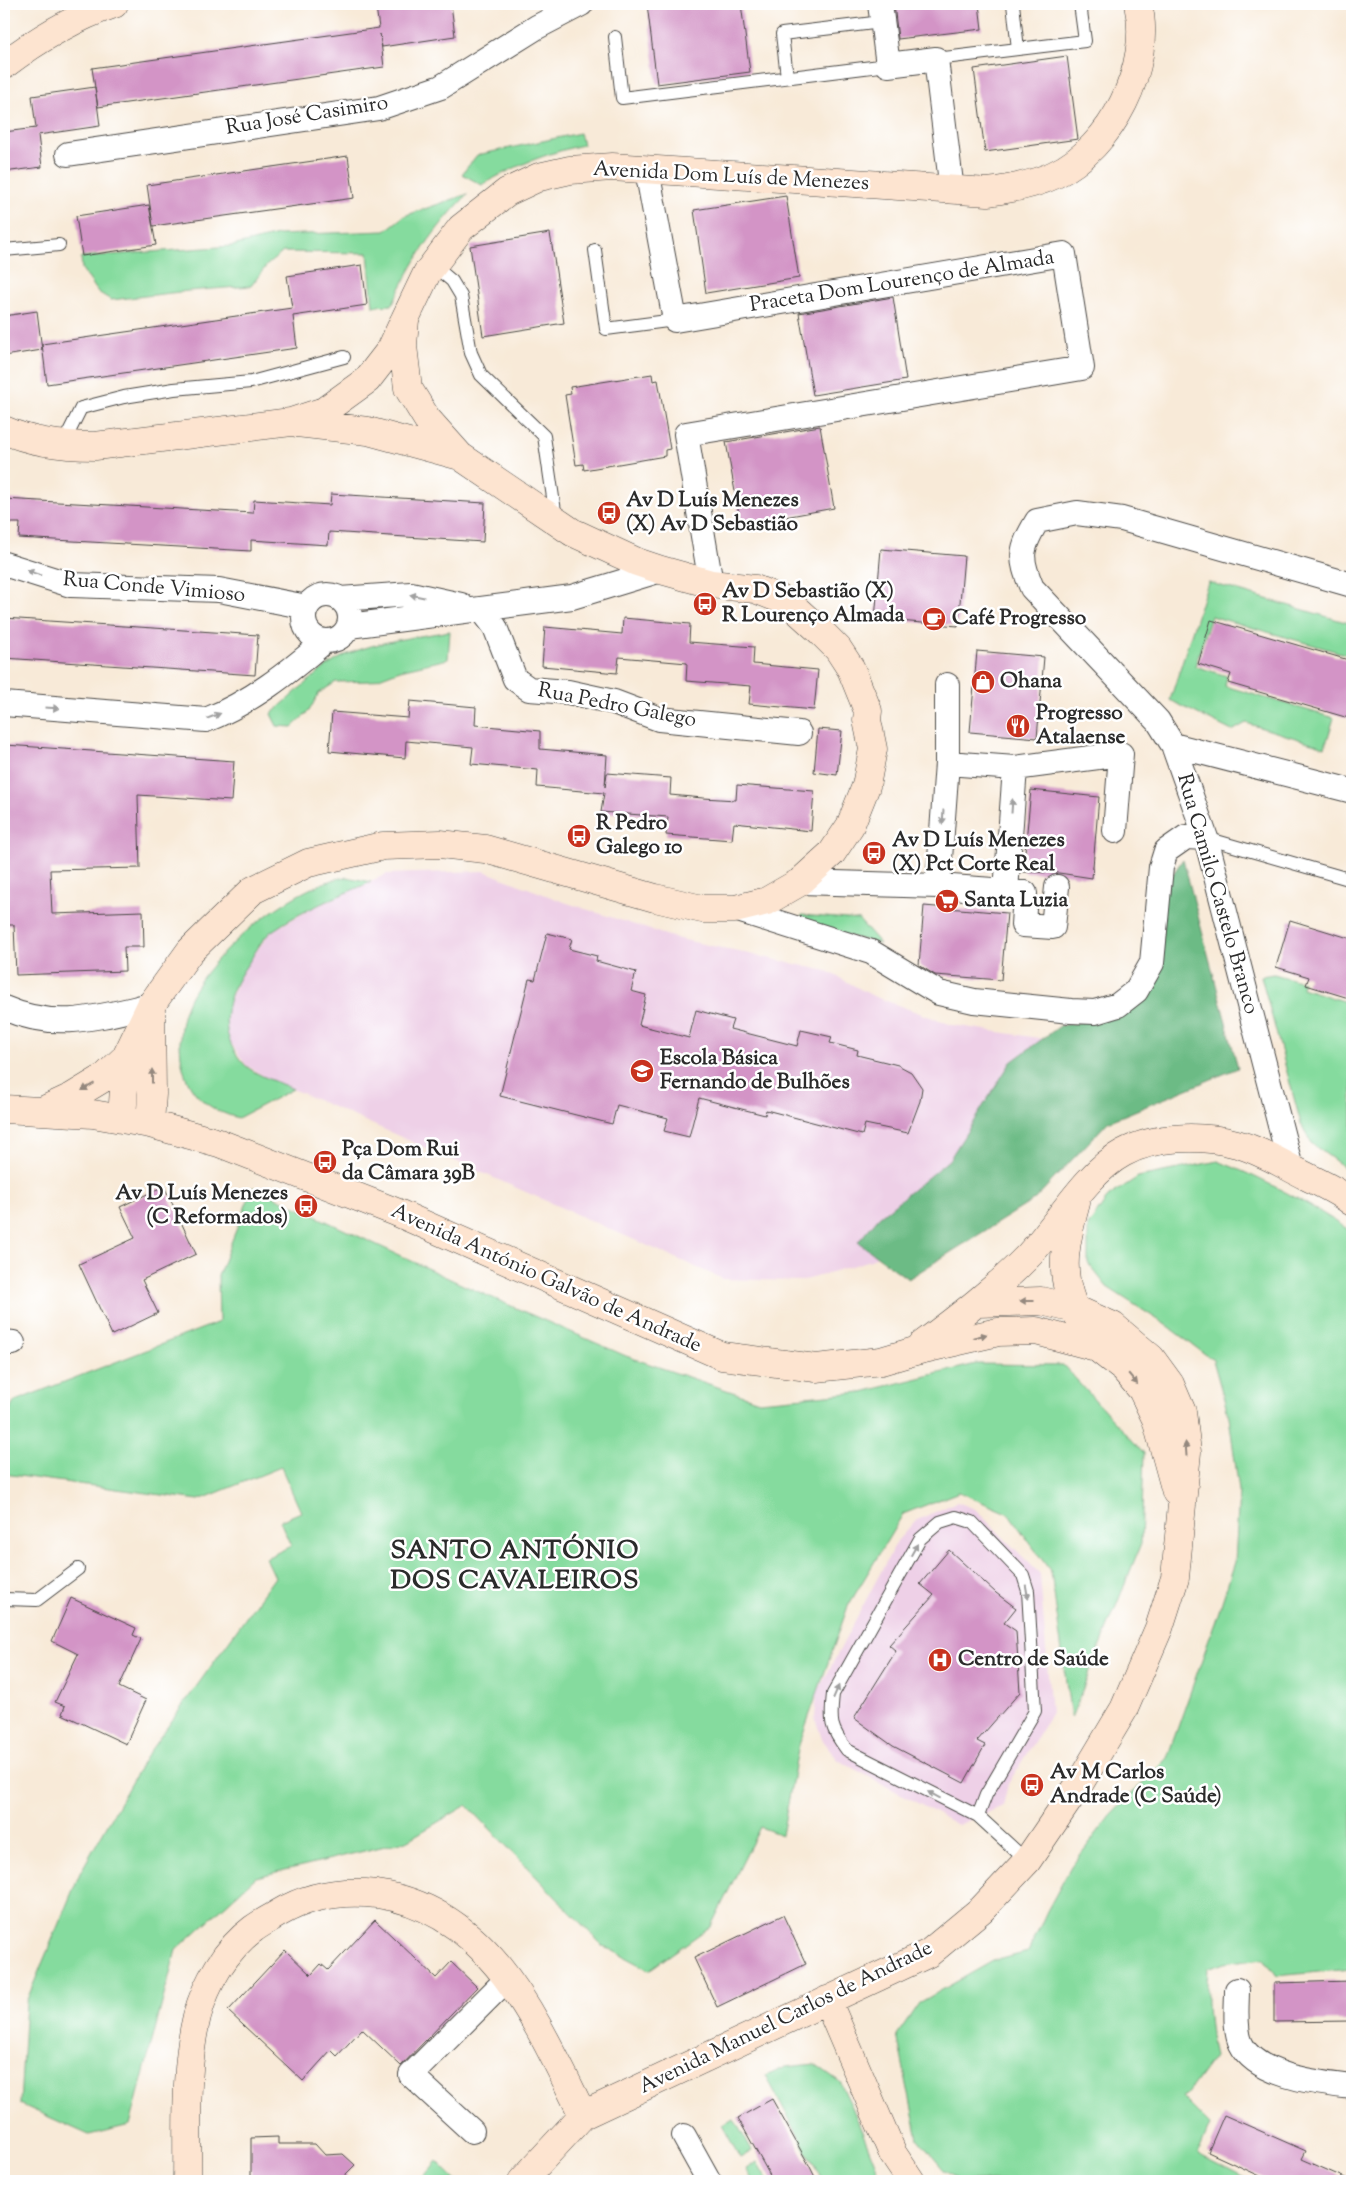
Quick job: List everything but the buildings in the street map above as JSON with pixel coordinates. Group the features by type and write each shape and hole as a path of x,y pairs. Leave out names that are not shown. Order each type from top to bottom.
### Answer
{"street":[{"path":"4,64 63,25 92,11 114,4"},
{"name":"Rua José Casimiro","path":"68,154 379,108 441,87 537,27 581,4"},
{"name":"Avenida Dom Luís de Menezes","path":"42,1111 72,1097 105,1077 126,1057 151,1005 190,951 253,890 308,863 383,846 440,844 485,849 654,898 702,909 735,909 768,901 800,882 832,853 850,826 866,786 873,749 867,720 868,711 852,669 838,649 788,602 755,589 710,584 637,562 580,536 460,456 426,419 408,388 403,346 405,319 433,265 461,228 507,192 539,177 570,170 612,168 988,192 1019,188 1056,174 1083,155 1111,126 1131,86 1140,49 1138,4"},
{"path":"881,13 888,65 936,59 952,191"},
{"path":"647,170 675,320"},
{"name":"Praceta Dom Lourenço de Almada","path":"675,320 1064,254 1082,368 686,434 710,584"},
{"path":"4,430 62,446 95,446 290,422 324,411 366,380 390,349 405,319"},
{"path":"290,422 368,432 460,456"},
{"name":"Rua Camilo Castelo Branco","path":"1291,1168 1206,838 1173,745 1158,721 1032,588 1024,568 1024,543 1037,521 1077,514 1122,519 1352,584"},
{"name":"Rua Conde Vimioso","path":"4,564 71,585 218,590 306,607"},
{"path":"348,626 572,597 661,570"},
{"path":"325,641 311,635 306,629 304,614 306,607 312,601 325,595 340,599 411,594 482,610"},
{"path":"4,704 206,720 233,709 255,696 290,672 325,641 339,638 348,626 349,611 340,599"},
{"name":"Rua Pedro Galego","path":"482,610 495,627 514,679 529,689 568,692 614,702 659,719 799,733"},
{"path":"938,886 947,763 946,685"},
{"path":"1173,745 1352,791"},
{"path":"947,763 1015,768 1121,754 1115,830"},
{"path":"1006,891 1015,768"},
{"path":"735,909 871,952 939,993 974,1001 1096,1012 1118,1005 1136,991 1152,963 1161,867 1166,851 1186,837 1206,838"},
{"path":"800,882 938,886 1025,893 1022,925 1053,928 1057,887"},
{"path":"4,1008 18,1014 55,1022 87,1020 151,1005 152,1094 150,1124"},
{"name":"Avenida Dom Luís de Menezes","path":"122,1119 126,1057"},
{"name":"Avenida António Galvão de Andrade","path":"4,1109 93,1114 150,1124 219,1143 396,1212 722,1356 816,1368 881,1361 915,1351 998,1332 1036,1331 1096,1347"},
{"path":"915,1351 978,1303 1030,1253 1101,1168 1141,1144 1172,1139 1237,1144 1291,1168 1352,1202"},
{"path":"1077,1197 1065,1246 1064,1276 1075,1309 1096,1347 1124,1369 1142,1390 1156,1419 1165,1446 1182,1515"},
{"name":"Avenida Manuel Carlos de Andrade","path":"582,2115 929,1953 982,1909 1027,1861 1078,1786 1124,1709 1159,1628 1175,1578 1188,1452 1182,1412 1170,1384 1151,1358 1113,1326 1075,1309 1041,1301 978,1303"},
{"path":"187,2181 190,2051 197,2015 208,1985 228,1953 253,1929 289,1907 326,1894 365,1893 401,1898 438,1913 468,1934 507,1979 525,2006 554,2058 582,2115 522,2181"},
{"path":"472,2131 411,2075 507,1979"},
{"path":"1237,1990 1240,2043 1251,2057 1294,2078 1352,2087"},
{"path":"827,2000 893,2154 911,2181"},
{"path":"684,2136 709,2181"}],"lane":[{"path":"1013,4 1018,49"},
{"path":"936,59 1085,41 1080,4"},
{"path":"787,78 782,34 881,13"},
{"path":"615,37 622,98 888,65"},
{"path":"4,250 58,245"},
{"path":"595,250 606,329 675,320"},
{"path":"433,265 452,281 461,296 471,353 481,374 544,436 557,521"},
{"path":"62,446 81,408 124,397 174,389 251,382 344,356"},
{"path":"1206,838 1352,880"},
{"path":"978,1816 986,1795 1035,1711 1028,1591 1023,1575 979,1528 972,1522 956,1517 940,1522 920,1539 833,1694 830,1716 834,1733 847,1750 978,1816 1027,1861"},
{"path":"4,1599 38,1600 78,1569"}],"shaded area":[{"name":"Escola Básica Fernando de Bulhões","path":"484,871 564,902 675,938 827,971 873,996 952,1025 1045,1039 928,1220 871,1260 802,1281 723,1279 265,1077 246,1065 228,1039 225,1012 241,973 270,932 311,909 387,874"},
{"name":"Centro de Saúde","path":"957,1502 975,1509 1040,1574 1051,1714 1008,1784 1003,1806 958,1825 838,1760 822,1739 815,1718 817,1693 897,1541 915,1521"}],"green space":[{"path":"580,133 583,145 531,161 482,185 462,174 477,155"},
{"path":"468,194 444,220 425,246 408,273 392,305 373,306 368,253 283,252 267,265 251,286 111,300 98,292 82,269 81,257 232,246 278,235 385,231 404,216"},
{"path":"1208,582 1352,624 1352,656 1211,616 1195,666 1227,676 1225,686 1334,718 1325,747 1246,723 1232,731 1170,700"},
{"path":"450,631 448,659 400,670 371,681 336,682 319,693 309,711 292,727 277,726 271,714 317,673 337,659 372,646"},
{"path":"1183,859 1238,1068 1108,1122 1034,1200 908,1279 858,1242 879,1217 949,1160 1011,1062 1060,1026 1120,1014 1156,976 1164,887"},
{"path":"347,877 371,882 308,910 283,923 268,934 239,977 229,1002 226,1015 227,1028 230,1041 236,1053 245,1065 255,1072 293,1089 238,1118 209,1106 201,1100 189,1084 181,1057 180,1036 182,1023 185,1010 194,990 229,947 277,908 325,882"},
{"path":"802,915 859,920 880,944 799,923"},
{"path":"1274,974 1303,982 1302,988 1352,1004 1352,1173 1312,1144 1301,1124 1261,976"},
{"path":"1218,1161 1287,1193 1352,1232 1352,1969 1276,1976 1263,1958 1224,1963 1208,1969 1208,2013 1214,2057 1186,2095 1182,2097 1210,2125 1198,2154 1250,2181 959,2181 944,2170 918,2139 897,2035 919,2003 993,1961 1028,1952 1047,1911 1071,1867 1110,1816 1167,1758 1235,1562 1239,1491 1229,1417 1213,1360 1163,1323 1107,1287 1088,1263 1088,1226 1109,1196 1138,1177"},
{"path":"253,1187 463,1285 626,1356 759,1401 862,1392 976,1364 1063,1365 1144,1453 1141,1544 1071,1718 1051,1572 1009,1514 959,1492 903,1514 848,1606 799,1745 782,1835 760,1827 711,1926 649,1970 602,1945 467,1805 406,1841 256,1877 176,1950 130,2125 89,2135 20,2104 26,2002 80,1873 145,1758 275,1577 266,1558 291,1546 280,1521 301,1512 281,1467 199,1500 4,1474 4,1419 15,1401 219,1322 218,1276"},
{"path":"815,2064 840,2082 882,2181 823,2181 766,2076 786,2067"},
{"path":"734,2119 752,2151 740,2158 722,2125"},
{"path":"437,2161 456,2180 456,2181 420,2181"},
{"path":"757,2162 768,2181 753,2181 746,2169"}],"place":[{"name":"Av D Luís Menezes (X) Av D Sebastião","path":"609,513"},
{"name":"Av D Sebastião (X) R Lourenço Almada","path":"705,604"},
{"name":"Café Progresso","path":"934,619"},
{"name":"Ohana","path":"983,682"},
{"name":"Progresso Atalaense","path":"1018,726"},
{"name":"R Pedro Galego 10","path":"579,836"},
{"name":"Av D Luís Menezes (X) Pct Corte Real","path":"874,853"},
{"name":"Santa Luzia","path":"947,901"},
{"name":"Escola Básica Fernando de Bulhões","path":"642,1071"},
{"name":"Pça Dom Rui da Câmara 39B","path":"325,1162"},
{"name":"Av D Luís Menezes (C Reformados)","path":"306,1206"},
{"name":"Centro de Saúde","path":"940,1660"},
{"name":"Av M Carlos Andrade (C Saúde)","path":"1032,1785"}],"district":[{"name":"SANTO ANTÓNIO DOS CAVALEIROS","path":"515,1566"}]}
